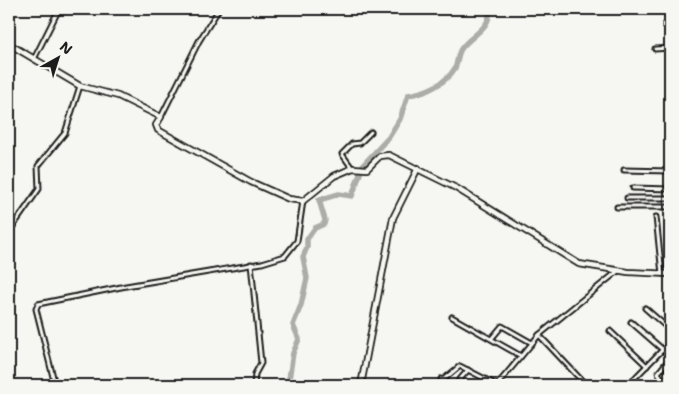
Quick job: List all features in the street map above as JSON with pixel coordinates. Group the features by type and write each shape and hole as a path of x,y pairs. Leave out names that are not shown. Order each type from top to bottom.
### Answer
{"street":[{"path":"34,59 59,9"},
{"path":"219,9 199,41 156,125 158,130 251,182 289,199 303,201"},
{"path":"665,25 670,25"},
{"path":"9,44 80,86 118,96 161,117"},
{"path":"655,49 670,48"},
{"path":"9,232 39,189 38,166 65,133 80,86"},
{"path":"354,168 342,154 352,144 360,143 371,132"},
{"path":"55,385 36,308 38,304 285,256 291,251 299,235 303,201 334,176 354,168 368,168 378,158 386,155 418,168 466,193 578,264 618,271 670,274"},
{"path":"361,385 393,218 418,168"},
{"path":"624,170 670,171"},
{"path":"633,188 670,189"},
{"path":"627,198 670,198"},
{"path":"617,208 670,207"},
{"path":"656,217 662,274"},
{"path":"251,264 261,364 254,375 254,385"},
{"path":"450,385 442,380 458,367 497,385 539,335 618,271"},
{"path":"645,308 670,330"},
{"path":"452,317 521,356"},
{"path":"631,322 670,357 658,372 667,385"},
{"path":"492,338 502,326 532,342"},
{"path":"610,331 647,366"},
{"path":"539,335 586,385"},
{"path":"628,385 670,342"},
{"path":"456,385 468,370"}],"waterway":[{"path":"293,385 289,379 293,353 299,339 293,325 301,305 307,278 303,257 307,247 307,239 315,228 324,224 325,220 319,200 339,194 352,196 363,165 389,137 400,119 408,95 434,87 451,74 456,66 461,49 487,22 489,9"}]}
